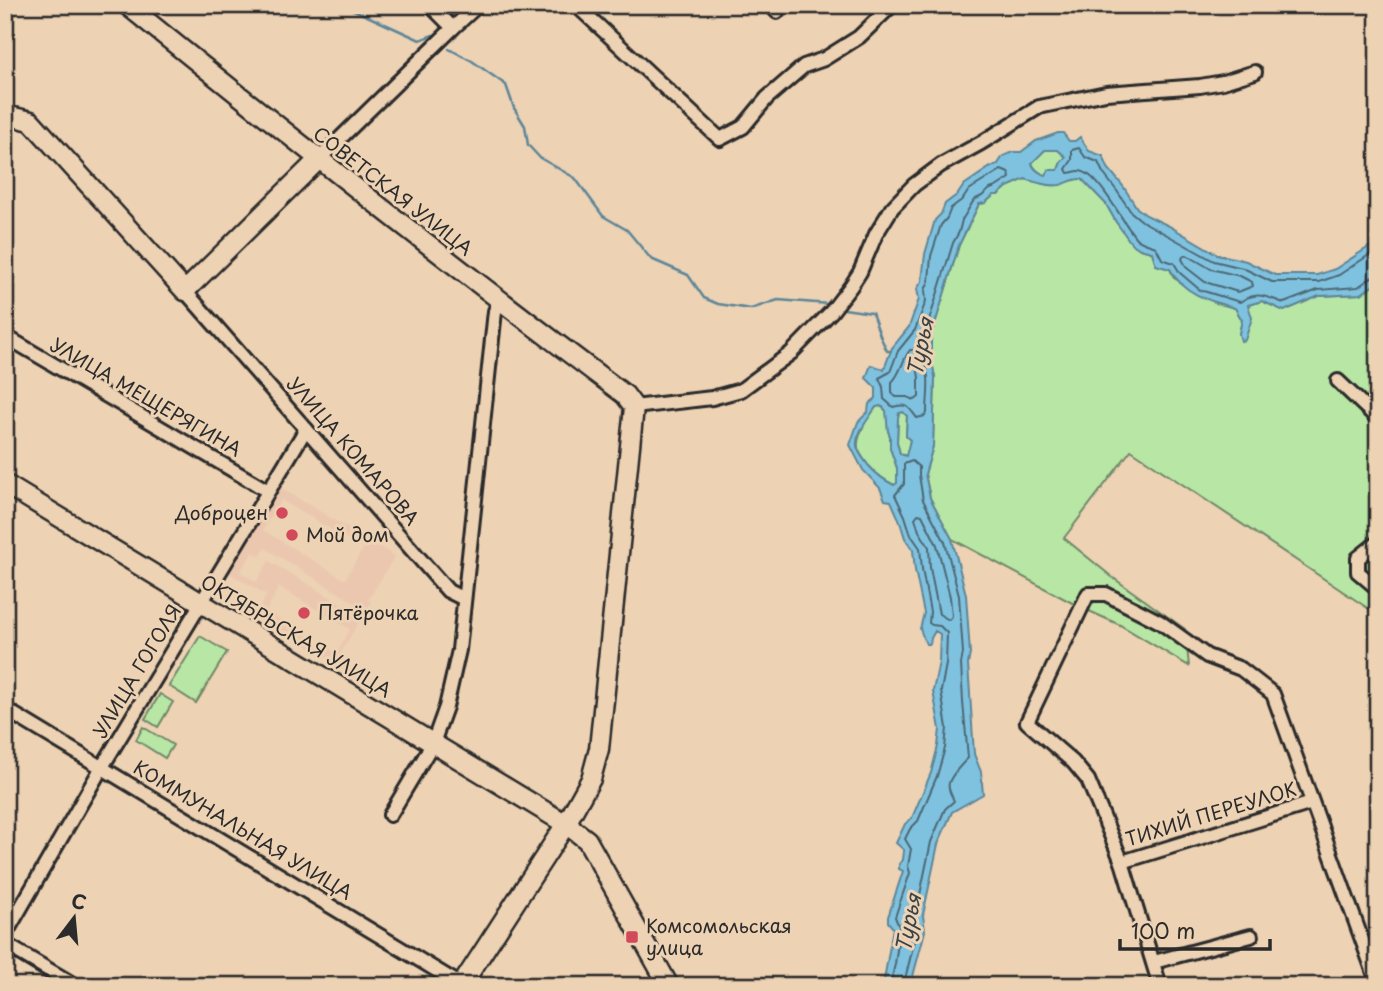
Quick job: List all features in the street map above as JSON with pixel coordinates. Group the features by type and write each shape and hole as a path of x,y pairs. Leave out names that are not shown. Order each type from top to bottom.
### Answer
{"main road":[{"name":"СОВЕТСКАЯ УЛИЦА","path":"127,5 318,160 625,396 634,407"},
{"name":"УЛИЦА КОМАРОВА","path":"5,115 31,121 186,291"},
{"path":"186,291 318,160"},
{"path":"461,985 566,824 591,779 599,750 634,407"},
{"name":"ОКТЯБРЬСКАЯ УЛИЦА","path":"5,484 566,824 587,841 669,986"}],"street":[{"path":"430,5 453,28"},
{"path":"318,160 478,5"},
{"path":"576,5 720,139 743,127 767,98 804,66 824,60 859,37 892,5"},
{"path":"634,407 712,398 741,390 791,353 831,312 851,286 892,208 914,185 942,164 1038,107 1106,93 1200,86 1255,72"},
{"name":"УЛИЦА КОМАРОВА","path":"186,291 448,591 464,598"},
{"path":"390,815 433,743 446,707 459,650 495,312 499,300"},
{"name":"УЛИЦА МЕЩЕРЯГИНА","path":"5,336 268,491"},
{"path":"1338,381 1378,419"},
{"name":"УЛИЦА ГОГОЛЯ","path":"5,935 102,767 306,429"},
{"path":"1378,542 1358,558 1358,572 1378,589"},
{"path":"1160,986 1122,862 1088,780 1073,762 1027,722 1088,594 1106,594 1160,622 1207,656 1241,669 1273,694 1378,984"},
{"name":"КОММУНАЛЬНАЯ УЛИЦА","path":"5,709 461,985"},
{"name":"ТИХИЙ ПЕРЕУЛОК","path":"1122,862 1312,803"},
{"path":"1154,962 1251,936"},
{"path":"5,944 76,986"}],"shaded area":[{"path":"277,486 395,556 335,662 256,615 267,595 226,571","holes":["281,500 363,548 345,580 263,530","265,548 362,607 358,614 269,561 256,582 240,572 253,552 260,556","279,587 350,629 337,653 266,611"]}],"green space":[{"path":"1045,150 1058,150 1066,157 1058,170 1049,172 1046,176 1036,169 1032,162"},
{"path":"1078,178 1106,204 1116,222 1140,249 1152,252 1156,265 1170,269 1174,278 1216,303 1235,308 1242,320 1239,334 1248,305 1262,301 1284,311 1319,296 1361,294 1378,282 1378,615 1131,450 1064,538 1112,577 1185,629 1189,666 1120,625 1078,606 952,539 930,498 925,474 933,446 935,377 931,358 931,333 959,245 979,204 985,203 1007,187 1025,179 1052,184"},
{"path":"880,406 887,411 890,448 897,468 897,483 894,485 874,471 858,449 865,421 876,407"},
{"path":"903,412 907,416 906,436 910,440 907,456 900,454 897,442 898,417 899,413"},
{"path":"200,636 227,652 196,703 169,686"},
{"path":"160,694 173,702 158,727 145,719"},
{"path":"143,727 173,745 165,758 136,740"}],"water":[{"name":"Турья","path":"1058,133 1063,133 1069,141 1080,137 1089,151 1103,156 1108,168 1137,208 1146,215 1217,254 1246,261 1275,275 1317,275 1335,269 1378,241 1378,282 1361,294 1319,296 1284,311 1262,301 1248,305 1252,318 1245,340 1241,341 1239,334 1242,320 1235,308 1198,295 1182,285 1170,269 1156,265 1152,252 1131,243 1106,204 1082,179 1056,185 1025,179 979,204 959,245 931,333 931,358 935,377 933,446 925,474 930,498 952,539 966,595 974,754 981,772 983,794 952,812 938,844 923,915 925,931 912,986 883,986 893,928 888,917 903,871 899,869 899,864 903,860 904,850 896,843 905,824 912,818 931,773 938,746 940,729 933,691 939,662 940,634 935,631 930,644 926,644 920,629 924,613 913,550 905,538 891,501 885,500 880,488 863,470 850,445 858,422 876,398 876,388 866,378 871,365 884,369 892,348 909,327 919,299 917,289 922,281 925,254 935,220 945,204 958,194 964,185 998,164 1003,156 1021,152 1036,141","holes":["1045,150 1058,150 1066,157 1058,170 1049,170 1046,175 1037,171 1032,163","876,407 883,407 886,411 890,448 897,468 897,483 894,485 871,468 857,446 861,431","903,412 907,416 906,436 910,440 906,456 900,454 897,442 899,413"]}],"waterway":[{"path":"343,5 420,40 433,35"},
{"path":"449,49 472,61 506,85 514,108 525,126 528,145 540,158 575,178 603,216 627,230 651,259 688,275 704,298 718,304 751,309 778,300 829,304"},
{"path":"844,309 872,313 887,351 891,351"}],"tram line":[{"path":"5,954 58,986"}],"place":[{"name":"Доброцен","path":"282,513"},
{"name":"Мой дом","path":"292,535"},
{"name":"Пятёрочка","path":"304,613"},
{"name":"Комсомольская улица","path":"632,937"}]}
